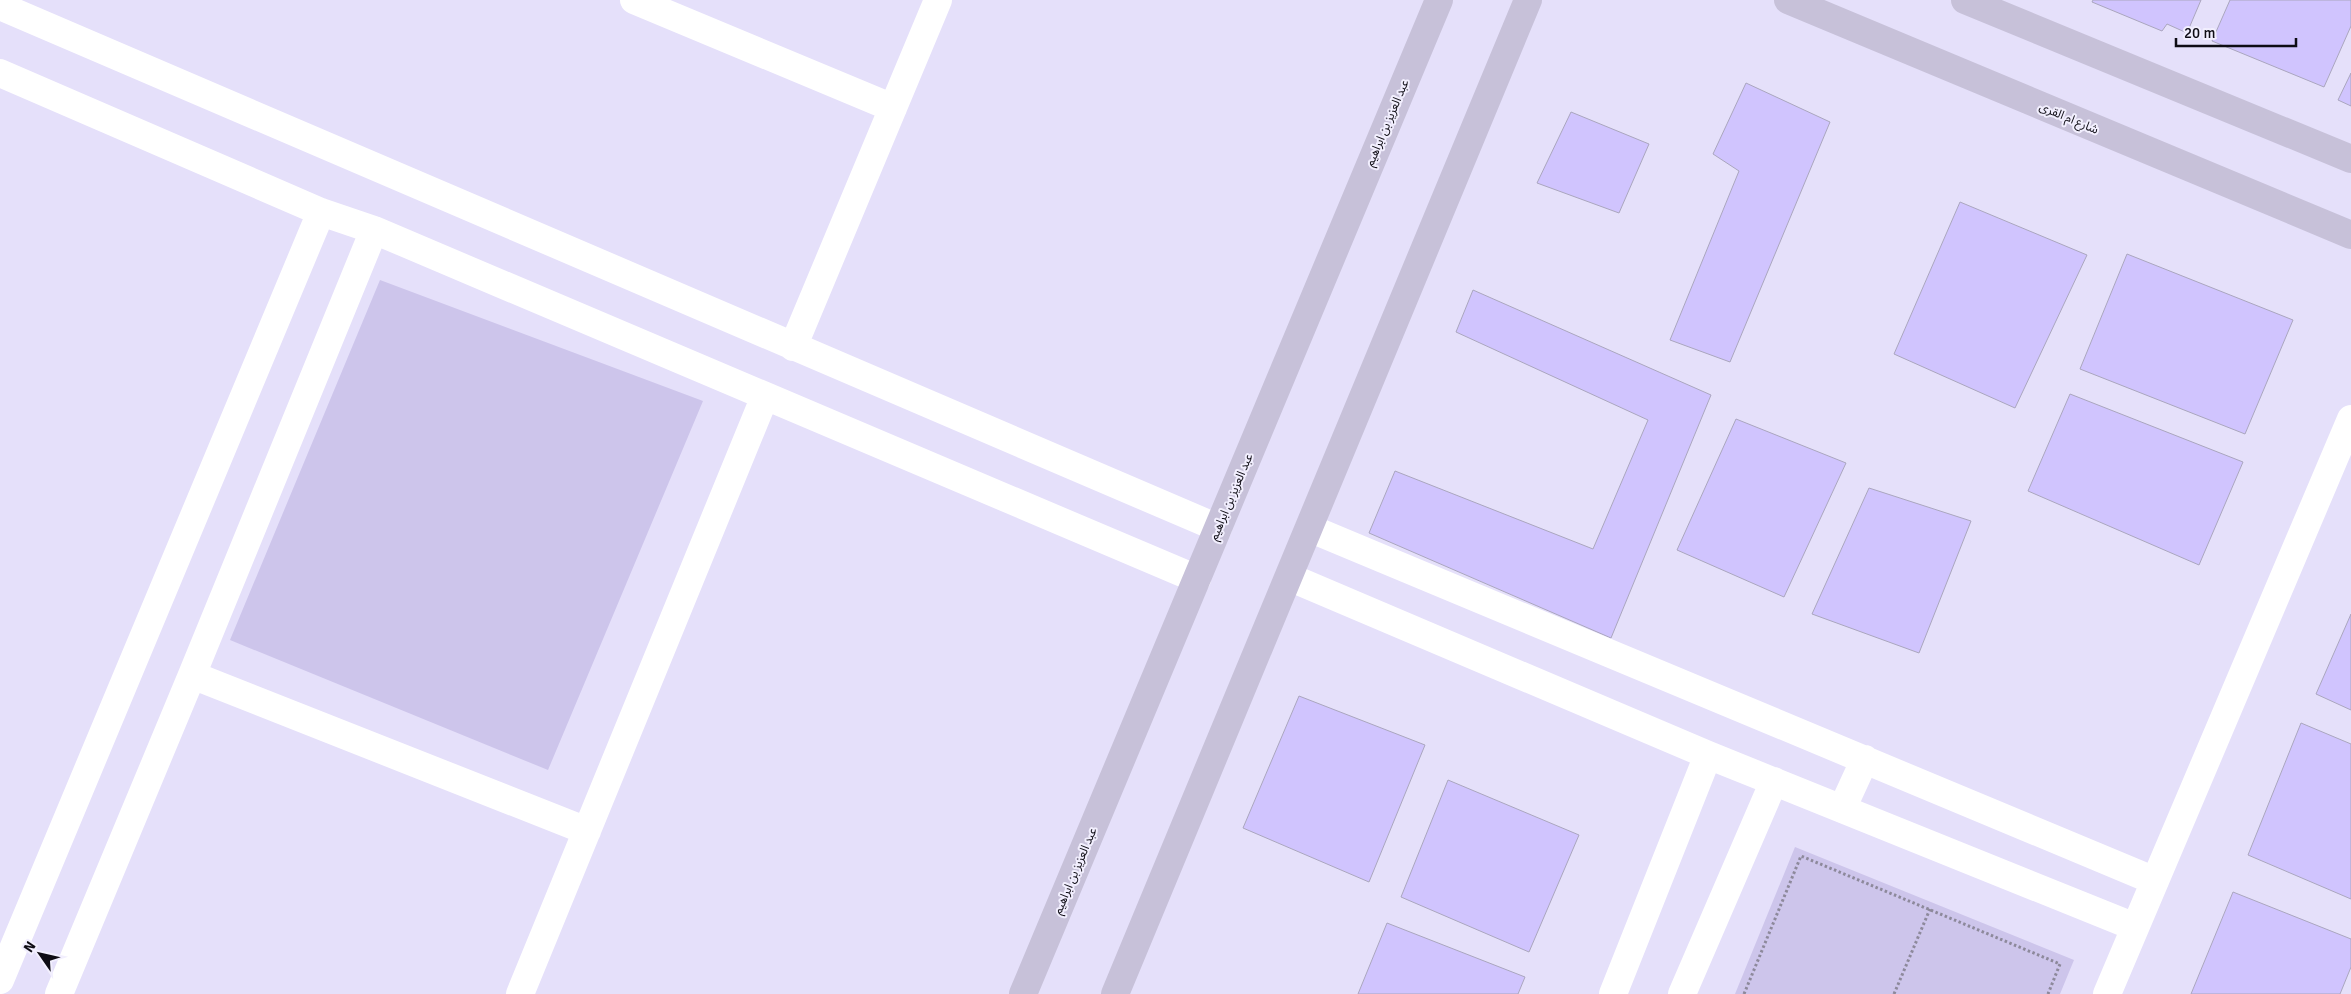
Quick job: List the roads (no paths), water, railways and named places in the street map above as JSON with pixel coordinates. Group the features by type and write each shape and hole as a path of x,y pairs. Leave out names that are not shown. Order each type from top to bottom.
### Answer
{"street":[{"path":"634,0 893,108"},
{"path":"793,347 938,0"},
{"name":"عبد العزيز بن ابراهيم","path":"1023,994 1438,0"},
{"path":"1115,994 1528,0"},
{"name":"شارع ام القرى","path":"1788,0 2351,235"},
{"path":"1964,0 2351,159"},
{"path":"0,6 1218,528"},
{"path":"0,73 321,212 374,230 1197,579"},
{"path":"0,980 321,212"},
{"path":"58,994 192,675 374,230"},
{"path":"520,994 765,396"},
{"path":"2107,994 2351,419"},
{"path":"1309,528 2155,881"},
{"path":"1289,577 1708,754 2136,927"},
{"path":"192,675 587,831"},
{"path":"1613,994 1708,754"},
{"path":"1842,809 1865,759"},
{"path":"1682,994 1774,781"}]}
